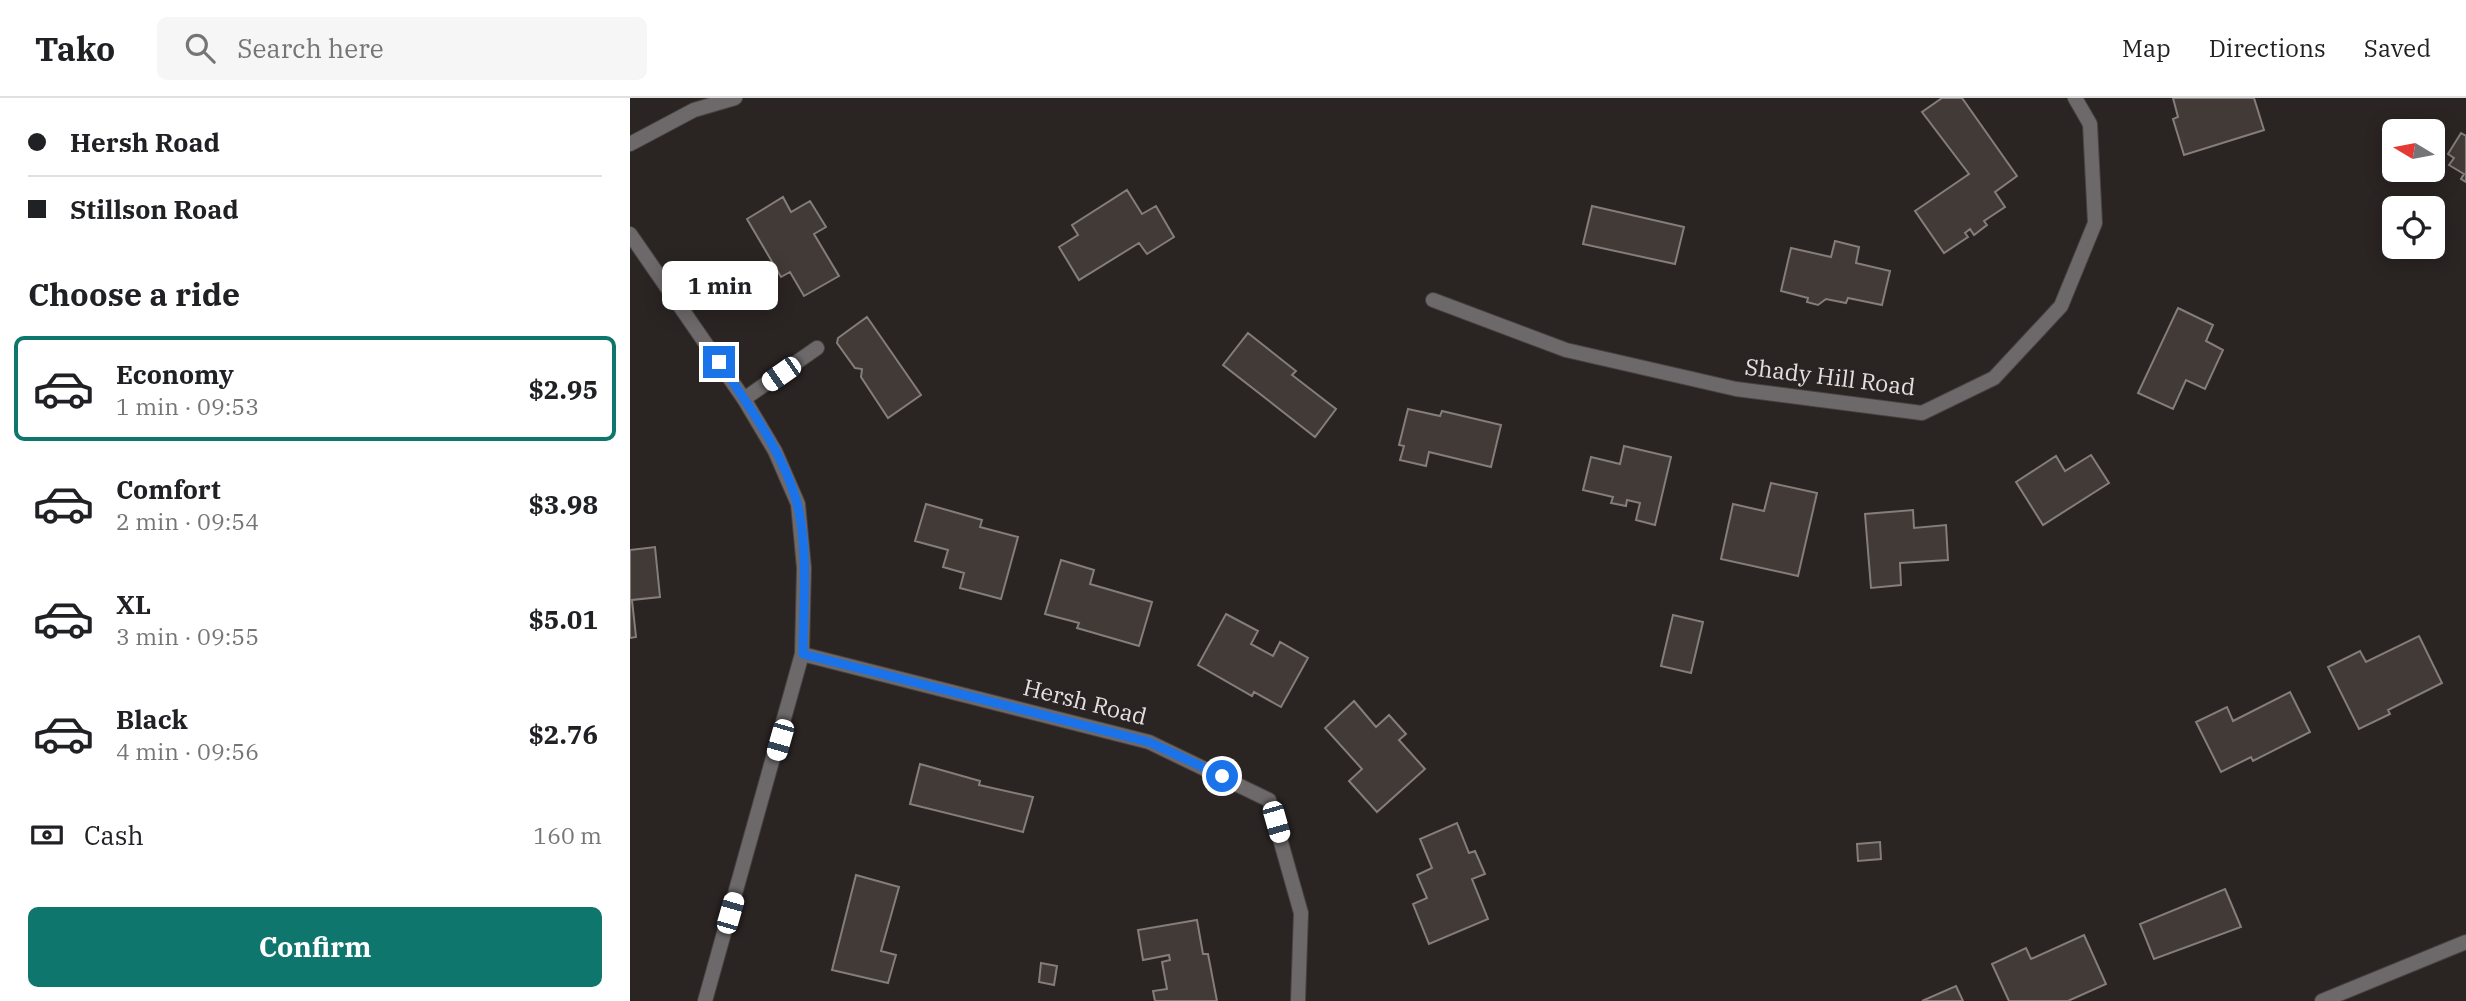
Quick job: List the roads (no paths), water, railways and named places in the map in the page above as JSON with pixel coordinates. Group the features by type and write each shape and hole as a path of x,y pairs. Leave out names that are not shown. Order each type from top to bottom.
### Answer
{"street":[{"path":"630,144 694,110 735,98"},
{"name":"Shady Hill Road","path":"1433,300 1566,350 1736,389 1922,412 1994,377 2061,306 2095,223 2090,124 2075,98"},
{"path":"630,234 744,399 775,450 797,504 804,568 803,654 705,1001"},
{"path":"744,399 817,348"},
{"name":"Hersh Road","path":"803,654 1149,742 1269,800 1301,914 1298,1001"},
{"path":"2322,1001 2466,942"}]}
